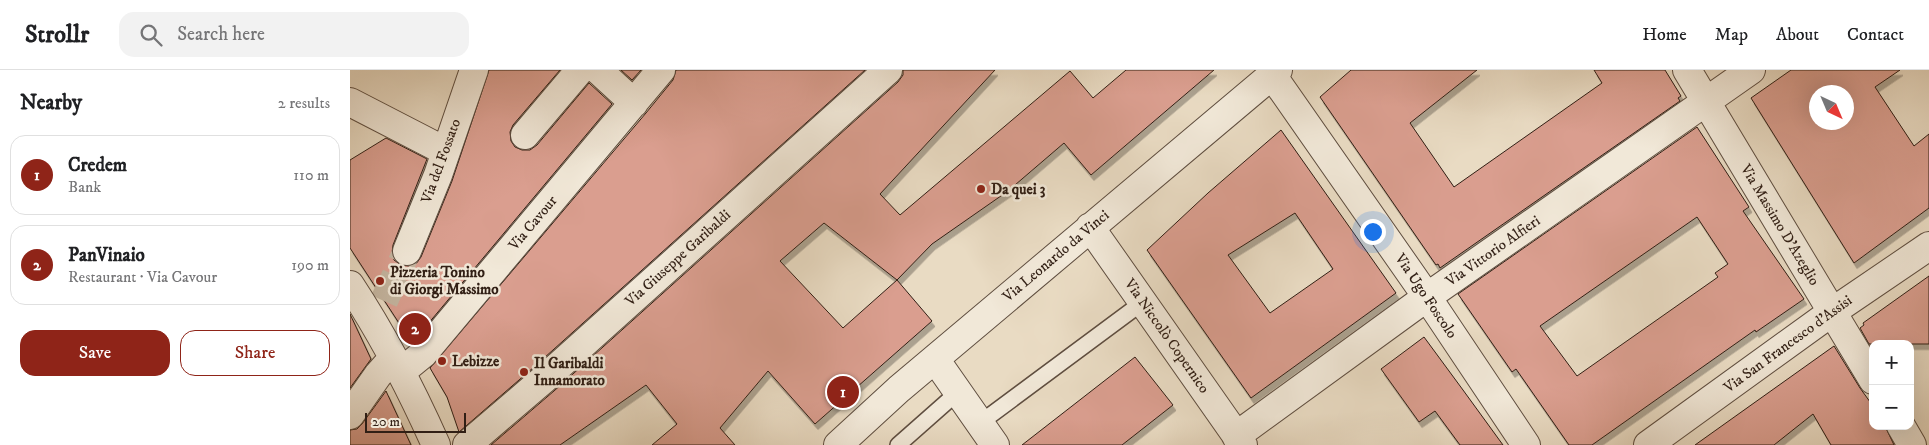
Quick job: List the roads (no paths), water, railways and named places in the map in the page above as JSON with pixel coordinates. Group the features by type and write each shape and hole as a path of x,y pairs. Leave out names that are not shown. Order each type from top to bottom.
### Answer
{"street":[{"name":"Via del Fossato","path":"407,251 438,175 474,70"},
{"path":"525,135 580,70"},
{"path":"598,70 634,103"},
{"name":"Via Cavour","path":"350,415 378,375 423,354 660,70"},
{"name":"Via Giuseppe Garibaldi","path":"467,445 888,70"},
{"name":"Via Massimo D'Azeglio","path":"1687,70 1869,373"},
{"name":"Via Vittorio Alfieri","path":"1240,440 1427,297 1751,70"},
{"name":"Via Leonardo da Vinci","path":"838,445 899,389 1275,72"},
{"name":"Via Ugo Foscolo","path":"1275,72 1526,445"},
{"path":"350,102 445,151"},
{"name":"Via Niccolò Copernico","path":"1090,227 1240,440"},
{"name":"Via San Francesco d'Assisi","path":"1648,445 1832,312 1929,246"},
{"path":"350,284 378,309 397,365 436,445"},
{"path":"935,359 988,434"},
{"path":"1903,430 1912,445"}],"lane":[{"path":"988,434 1142,302"},
{"path":"898,445 958,392"}],"tunnel":[{"path":"384,301 407,251"}],"place":[{"name":"Da quei 3","path":"981,189"},
{"name":"Pizzeria Tonino di Giorgi Massimo","path":"380,281"},
{"name":"PanVinaio","path":"415,329"},
{"name":"Lebizze","path":"442,361"},
{"name":"Il Garibaldi Innamorato","path":"524,372"},
{"name":"Credem","path":"843,392"}]}
